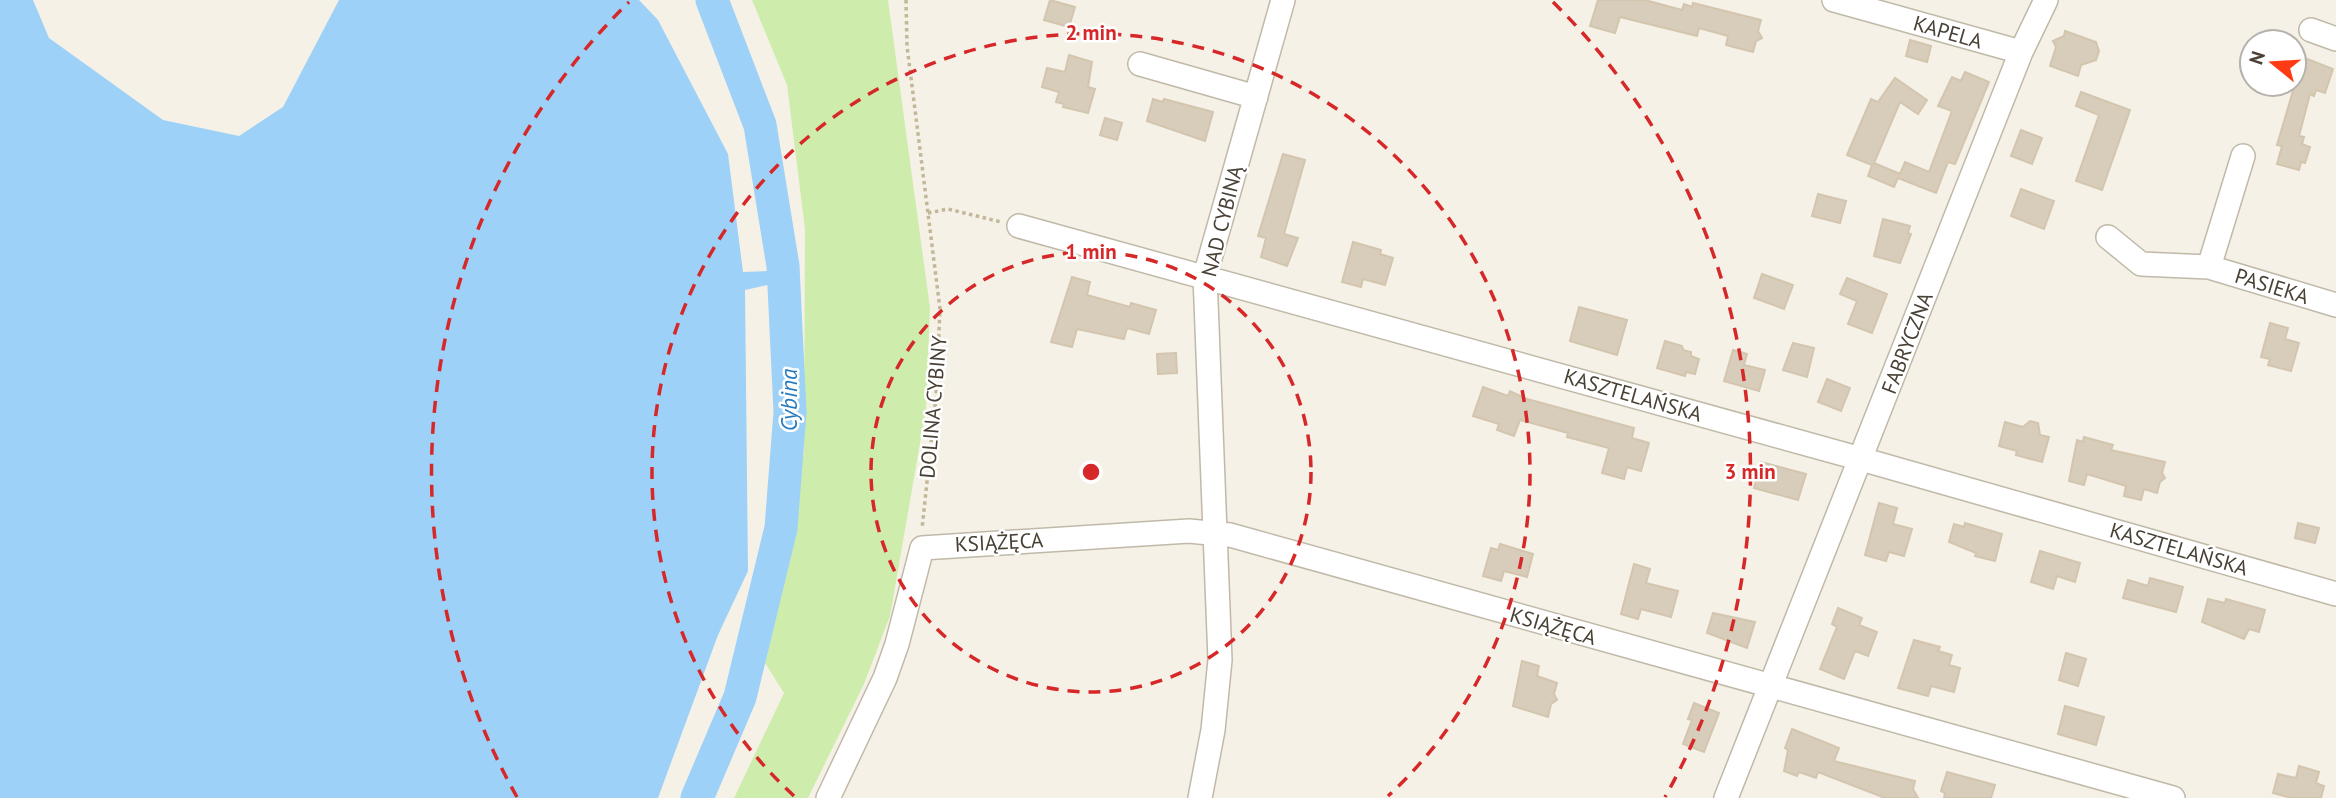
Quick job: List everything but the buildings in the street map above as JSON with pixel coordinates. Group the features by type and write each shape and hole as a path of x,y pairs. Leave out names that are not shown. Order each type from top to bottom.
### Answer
{"street":[{"name":"NAD CYBINĄ","path":"1200,798 1213,730 1220,660 1205,276 1283,0"},
{"name":"KAPELA","path":"1834,0 2021,52"},
{"name":"FABRYCZNA","path":"1726,798 2021,52 2046,0"},
{"path":"2311,30 2336,39"},
{"path":"1140,64 1255,97"},
{"name":"PASIEKA","path":"2209,267 2243,156"},
{"name":"KASZTELAŃSKA","path":"1019,226 1861,458 2336,594"},
{"name":"PASIEKA","path":"2108,237 2141,264 2209,267 2336,305"},
{"name":"KSIĄŻĘCA","path":"922,548 955,544 1215,532 2173,798"},
{"path":"828,798 885,678 897,644 922,548"}],"path":[{"name":"DOLINA CYBINY","path":"906,0 907,46 940,309 936,397 922,548"},
{"path":"928,213 948,209 1019,226"}],"green space":[{"path":"752,0 888,0 930,308 926,409 890,616 864,684 808,798 734,798 784,693 765,663 804,451 805,229 787,85"}],"water":[{"path":"0,0 33,0 49,38 163,120 239,136 283,107 339,0 639,0 658,20 728,154 743,272 770,271 772,284 745,290 748,571 718,635 658,798 0,798"}],"waterway":[{"name":"Cybina","path":"697,798 740,697 781,528 790,412 783,266 760,125 712,0"}]}
